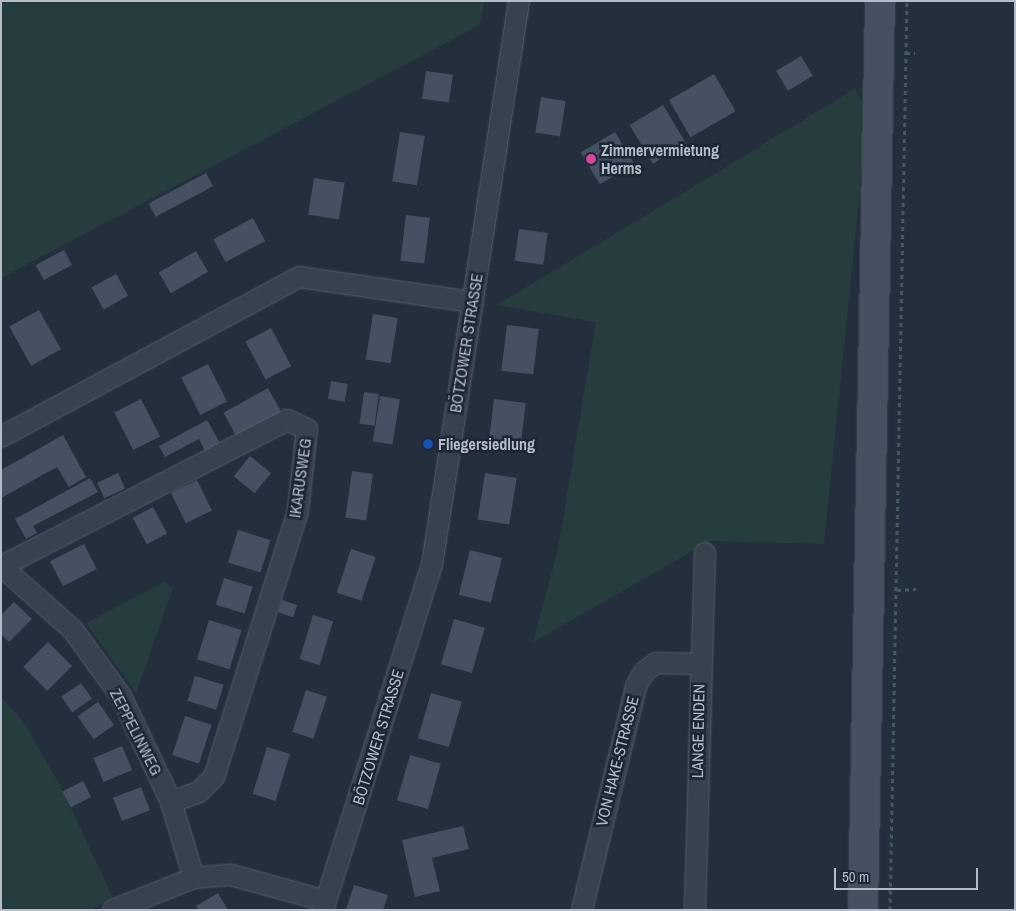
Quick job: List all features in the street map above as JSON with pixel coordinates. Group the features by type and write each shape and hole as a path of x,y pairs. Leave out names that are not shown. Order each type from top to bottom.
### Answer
{"main road":[{"path":"863,910 880,1"}],"street":[{"name":"BÖTZOWER STRASSE","path":"325,905 432,565 519,1"},
{"path":"1,437 300,277 473,302"},
{"name":"IKARUSWEG","path":"2,566 287,420 307,429 298,511 214,778 200,792 171,802"},
{"name":"LANGE ENDEN","path":"694,910 700,664 705,553"},
{"name":"ZEPPELINWEG","path":"2,566 73,630 115,688 171,802 194,878"},
{"name":"VON HAKE-STRASSE","path":"582,910 636,686 644,672 656,663 700,664"},
{"path":"113,910 194,878 232,876 325,905"}],"path":[{"path":"890,910 905,249 907,1"}],"green space":[{"path":"1,1 484,1 480,25 1,278"},
{"path":"855,89 868,112 824,544 710,541 533,642 558,549 596,322 497,305"},
{"path":"164,582 173,588 136,693 86,623"},
{"path":"1,697 23,721 61,787 113,898 90,910 1,910"}],"building":[{"path":"801,56 813,76 788,91 776,71"},
{"path":"426,71 453,75 449,102 422,99"},
{"path":"714,74 736,111 690,137 669,100"},
{"path":"541,97 566,101 560,136 535,133"},
{"path":"663,105 686,144 653,164 630,125"},
{"path":"400,132 425,136 417,185 392,181"},
{"path":"615,132 634,164 600,184 581,153"},
{"path":"206,173 213,186 156,217 149,204"},
{"path":"314,178 345,183 339,219 308,215"},
{"path":"406,215 430,218 424,264 400,261"},
{"path":"253,218 265,241 225,262 213,239"},
{"path":"519,229 548,233 543,265 515,261"},
{"path":"64,250 72,265 44,280 36,265"},
{"path":"196,251 208,272 171,293 159,272"},
{"path":"116,274 128,296 104,309 92,288"},
{"path":"39,310 61,349 31,366 9,326"},
{"path":"373,314 398,318 390,363 366,359"},
{"path":"507,325 539,329 533,375 501,371"},
{"path":"271,328 291,366 266,380 245,342"},
{"path":"208,364 227,401 200,415 181,378"},
{"path":"331,381 348,384 345,402 328,399"},
{"path":"268,388 282,413 237,438 223,413"},
{"path":"364,392 379,394 374,426 360,424"},
{"path":"380,396 400,399 393,445 373,441"},
{"path":"141,399 160,436 133,450 114,413"},
{"path":"494,399 526,403 520,450 488,446"},
{"path":"207,420 220,443 205,451 199,439 165,457 159,446"},
{"path":"63,435 86,477 69,487 57,467 1,498 1,470"},
{"path":"250,456 271,473 255,493 234,476"},
{"path":"352,471 373,474 366,520 345,518"},
{"path":"118,473 125,488 104,498 97,483"},
{"path":"485,473 517,478 509,524 478,519"},
{"path":"90,478 98,492 33,526 37,533 26,539 15,519"},
{"path":"197,480 212,511 186,523 171,493"},
{"path":"153,507 167,533 147,544 133,518"},
{"path":"238,530 271,540 261,572 228,563"},
{"path":"84,544 97,569 63,586 50,561"},
{"path":"351,549 376,557 362,601 337,593"},
{"path":"470,550 502,558 491,603 459,595"},
{"path":"224,578 253,587 245,614 216,605"},
{"path":"282,600 297,605 293,617 278,612"},
{"path":"14,602 32,619 9,642 1,634 1,615"},
{"path":"313,615 333,621 320,665 300,659"},
{"path":"454,619 485,628 472,673 441,664"},
{"path":"209,620 242,630 230,669 197,659"},
{"path":"48,642 72,666 47,691 23,667"},
{"path":"195,676 224,685 216,710 187,701"},
{"path":"81,683 92,699 72,712 61,697"},
{"path":"306,690 327,697 313,739 292,732"},
{"path":"431,693 462,702 449,747 418,738"},
{"path":"98,702 114,725 94,739 78,716"},
{"path":"185,716 212,725 199,764 172,755"},
{"path":"122,746 132,770 104,782 93,758"},
{"path":"267,747 290,754 276,801 253,794"},
{"path":"410,755 441,764 428,809 397,800"},
{"path":"83,781 91,797 71,807 63,791"},
{"path":"141,787 150,810 122,821 113,798"},
{"path":"463,826 469,849 432,858 440,891 415,897 402,840"},
{"path":"354,885 388,895 383,910 346,910"},
{"path":"218,893 228,910 199,910 196,906"}],"place":[{"name":"Zimmervermietung Herms","path":"591,159"},
{"name":"Fliegersiedlung","path":"428,444"}]}
